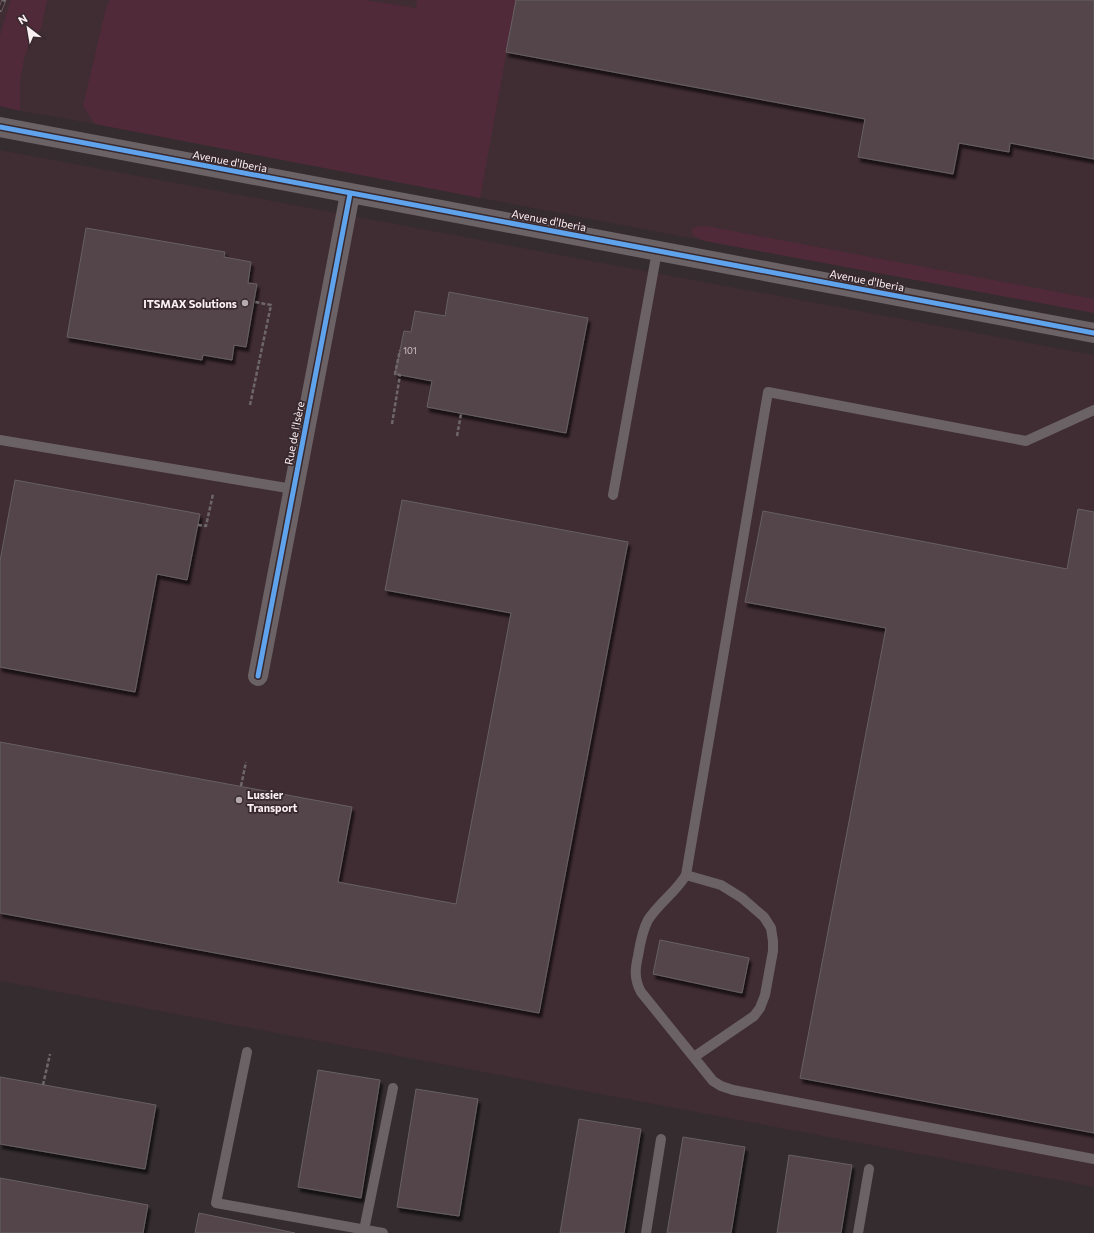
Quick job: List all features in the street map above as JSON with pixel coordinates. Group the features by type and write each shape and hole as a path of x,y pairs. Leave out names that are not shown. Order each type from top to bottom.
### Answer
{"street":[{"name":"Avenue d'Iberia","path":"1,131 350,194 1094,333"},
{"name":"Rue de l'Isère","path":"258,676 350,194"}],"lane":[{"path":"613,495 657,251"},
{"path":"1094,410 1026,441 768,392 686,875 680,886 657,908 648,921 643,931 635,976 641,992 713,1080 722,1086 733,1090 1094,1159"},
{"path":"0,440 293,489"},
{"path":"686,875 720,885 742,898 764,917 770,928 774,941 765,995 760,1008 754,1016 694,1057"},
{"path":"247,1052 216,1203 337,1229 364,1230 383,1233"},
{"path":"364,1230 393,1088"},
{"path":"646,1233 662,1140"},
{"path":"858,1233 869,1169"}],"path":[{"path":"250,405 271,305 255,302"},
{"path":"392,424 400,375 395,374 400,350"},
{"path":"457,436 461,414"},
{"path":"198,525 206,526 213,491"},
{"path":"241,786 246,762"},
{"path":"43,1085 50,1054"}],"shaded area":[{"path":"0,0 1094,0 1094,313 705,241 0,106"},
{"path":"11,0 47,0 41,29 31,39 24,59 20,80 20,111 0,106 0,37"},
{"path":"110,0 364,0 416,8 417,0 516,0 480,198 95,124 83,106 106,8"},
{"path":"0,150 1094,355 1094,1187 0,981"},
{"path":"706,226 1094,299 1094,313 705,241 693,235 691,230 696,227"}],"building":[{"path":"516,0 1094,0 1094,159 1010,143 1009,152 959,143 953,174 858,157 865,119 506,52"},
{"path":"86,228 225,252 224,257 251,262 248,283 257,284 246,347 234,345 232,360 203,355 202,360 67,337"},
{"path":"449,292 588,318 566,433 427,407 432,381 395,374 404,331 411,332 415,311 445,316"},
{"path":"15,480 200,514 187,580 157,574 135,692 0,667 0,561"},
{"path":"402,500 628,542 539,1013 0,913 0,742 352,807 338,882 456,904 511,613 385,590"},
{"path":"1078,509 1094,512 1094,1133 800,1078 886,628 745,602 763,511 1067,569"},
{"path":"660,940 749,958 742,993 653,974"},
{"path":"318,1070 380,1080 361,1198 298,1187"},
{"path":"0,1077 156,1105 145,1169 0,1144"},
{"path":"416,1089 478,1099 459,1216 397,1207"},
{"path":"579,1119 641,1129 624,1233 560,1233"},
{"path":"683,1137 745,1147 731,1233 667,1233"},
{"path":"789,1155 852,1165 841,1233 777,1233"},
{"path":"0,1178 148,1205 143,1233 0,1233"},
{"path":"199,1213 295,1233 195,1233"}],"railway":[{"path":"0,10 4,0"}],"cycle path":[{"path":"0,127 1094,333"},
{"path":"258,676 350,194"}],"place":[{"name":"ITSMAX Solutions","path":"245,303"},
{"name":"Lussier Transport","path":"239,800"}]}
